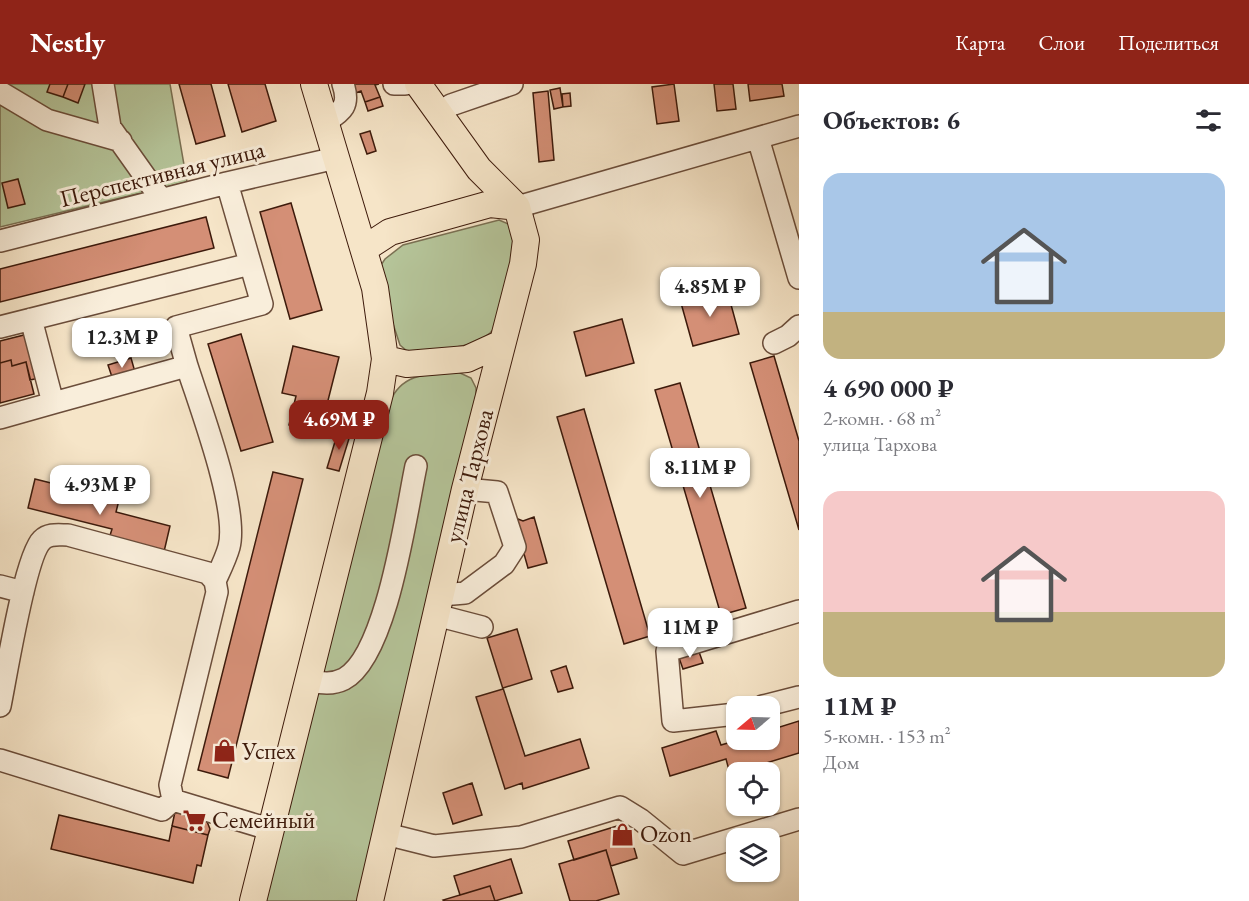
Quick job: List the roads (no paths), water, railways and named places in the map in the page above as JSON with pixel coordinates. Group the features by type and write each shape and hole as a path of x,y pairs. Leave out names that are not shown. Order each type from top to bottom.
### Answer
{"main road":[{"path":"253,901 380,393 385,359 375,288 314,84"},
{"name":"улица Тархова","path":"370,901 465,489 523,264 526,240 517,207 479,169 418,84"},
{"path":"364,249 390,232 490,204 517,207"},
{"path":"385,359 407,364 466,359 502,343"}],"street":[{"path":"103,84 110,127 161,199"},
{"path":"325,122 339,112 346,103 347,95 343,84"},
{"path":"394,84 405,84"},
{"path":"439,114 451,105 512,84"},
{"path":"0,92 47,120 121,141"},
{"path":"517,207 799,126"},
{"path":"758,138 799,278"},
{"name":"Перспективная улица","path":"0,241 161,199 336,158"},
{"path":"215,581 229,545 231,518 176,327 262,304 227,183"},
{"path":"0,327 250,264"},
{"path":"31,319 52,403"},
{"path":"774,343 788,336 799,326"},
{"path":"0,418 187,366"},
{"path":"308,681 334,683 346,678 355,670 374,641 387,608 416,466"},
{"path":"438,605 465,593 504,564 514,547 497,492 465,489"},
{"path":"0,706 23,592 33,554 42,540 53,535 69,535 208,573 215,581 217,592 170,785 173,800"},
{"path":"0,586 23,592"},
{"path":"438,605 482,627"},
{"path":"726,715 673,722 667,651 799,611"},
{"path":"780,702 799,697"},
{"path":"0,759 162,810 173,800"},
{"path":"173,800 272,830"},
{"path":"386,834 434,846 521,837 620,807 641,820 683,854 799,819"}],"place":[{"name":"Успех","path":"224,751"},
{"name":"Семейный","path":"194,820"},
{"name":"Ozon","path":"622,834"}]}
